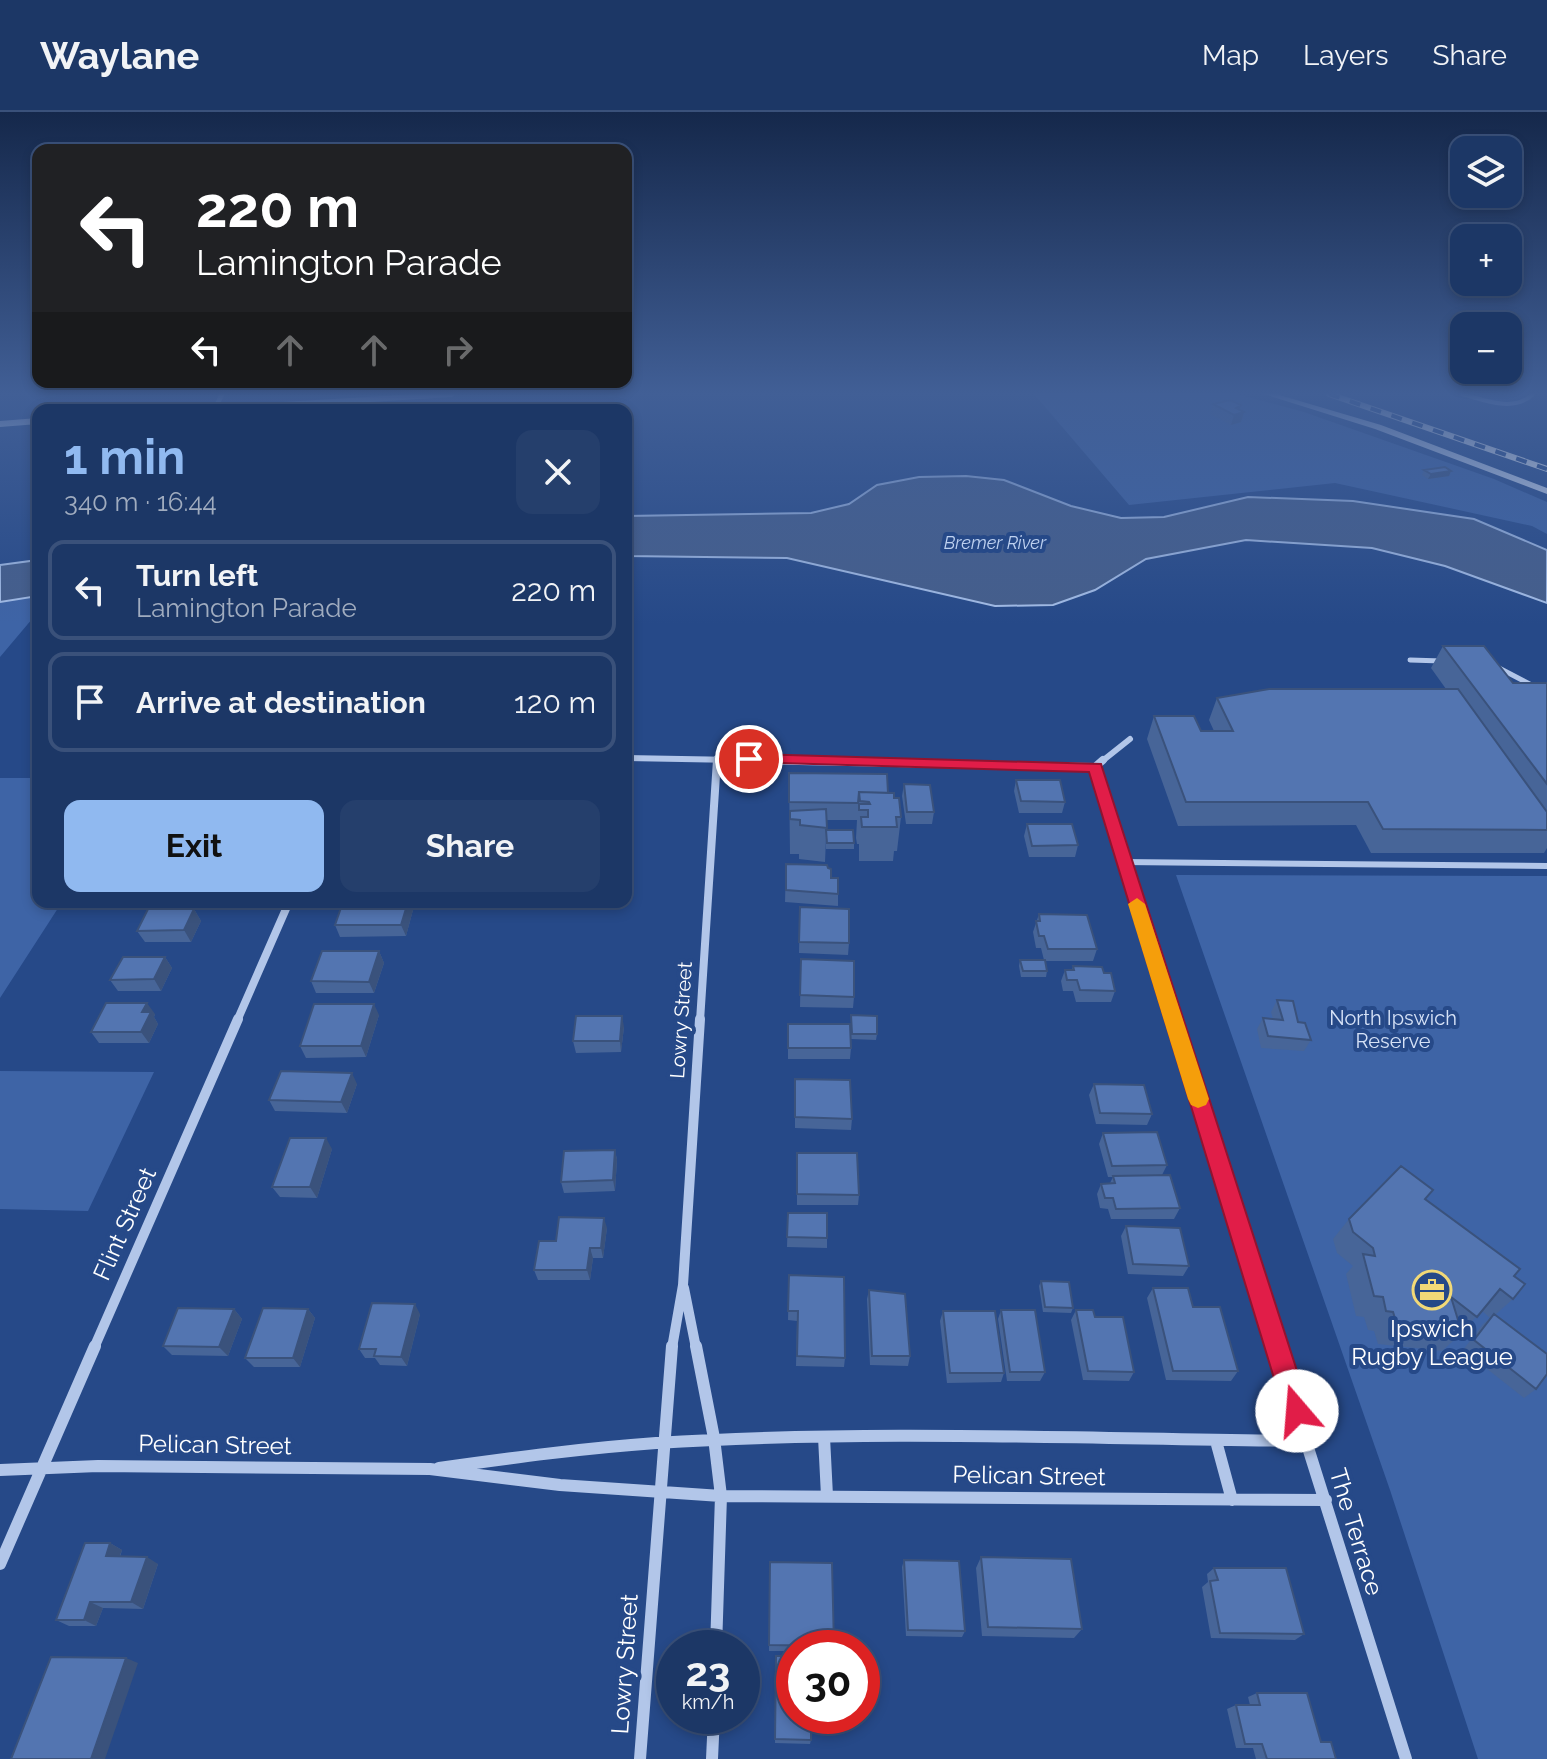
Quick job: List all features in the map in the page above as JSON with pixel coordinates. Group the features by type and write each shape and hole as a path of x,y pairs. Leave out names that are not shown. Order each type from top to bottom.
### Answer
{"street":[{"path":"1494,471 1547,491"},
{"path":"632,758 1095,767 1130,739"},
{"name":"Lowry Street","path":"640,1759 669,1366 683,1285 717,758"},
{"name":"The Terrace","path":"1095,767 1406,1759"},
{"name":"Flint Street","path":"0,1564 286,908"},
{"name":"Lowry Street","path":"683,1285 714,1438 721,1496 717,1630"},
{"path":"824,1437 827,1496"},
{"name":"Pelican Street","path":"430,1469 532,1452 714,1438 1307,1441"},
{"path":"1216,1441 1232,1500"},
{"name":"Pelican Street","path":"0,1470 430,1469 560,1485 721,1496 1326,1500"},
{"path":"712,1759 713,1734"}],"lane":[{"path":"1410,660 1453,662"},
{"path":"1484,664 1518,676 1547,693"},
{"path":"1123,862 1547,866"}],"green space":[{"path":"1100,471 1471,471 1547,502 1547,534 1532,526 1335,483 1129,505"},
{"path":"32,597 32,619 0,657 0,602"},
{"path":"0,778 32,778 32,908 58,908 0,998"},
{"name":"North Ipswich Reserve","path":"1176,875 1547,876 1547,1759 1478,1759 1390,1490"},
{"path":"0,1071 154,1072 88,1211 0,1209"}],"water":[{"name":"Bremer River","path":"966,476 1004,480 1071,506 1121,518 1164,517 1248,497 1353,501 1474,519 1547,550 1547,603 1445,566 1372,548 1246,540 1146,559 1095,590 1053,605 995,606 787,558 632,556 632,516 811,513 849,504 877,485 919,477"},
{"path":"32,561 32,597 0,602 0,565"}],"building":[{"path":"1426,471 1451,471 1431,474"},
{"path":"1443,646 1484,646 1513,683 1547,683 1547,784"},
{"path":"1269,689 1458,689 1547,812 1547,830 1383,829 1368,802 1186,802 1154,716 1194,716 1201,731 1233,731 1217,698"},
{"path":"789,773 887,774 888,793 859,792 858,803 789,802"},
{"path":"1016,780 1060,780 1065,802 1021,801"},
{"path":"904,784 930,785 934,812 907,812"},
{"path":"859,792 894,793 894,798 899,798 901,817 896,817 897,827 862,827 861,817 868,817 868,810 859,810 859,804 870,804 860,801"},
{"path":"826,809 827,828 800,825 800,820 790,819 790,811"},
{"path":"1027,824 1072,824 1078,845 1032,846"},
{"path":"826,830 853,830 854,843 827,843"},
{"path":"786,864 827,865 831,869 831,878 838,878 838,894 786,890"},
{"path":"800,907 849,909 849,943 799,942"},
{"path":"341,908 406,908 401,925 335,925"},
{"path":"148,909 194,909 184,930 137,931"},
{"path":"1039,914 1087,915 1097,949 1048,949 1044,936 1039,936 1036,921 1040,921"},
{"path":"322,951 379,951 369,982 311,981"},
{"path":"123,957 165,957 154,979 110,980"},
{"path":"801,959 854,961 854,997 800,995"},
{"path":"1020,960 1045,960 1047,971 1023,971"},
{"path":"1073,966 1102,967 1104,973 1111,973 1115,991 1080,990 1077,980 1067,980 1065,970 1074,970"},
{"path":"1277,1000 1293,1001 1298,1022 1305,1023 1311,1040 1268,1036 1263,1018 1283,1020"},
{"path":"106,1003 147,1003 142,1012 151,1012 141,1032 91,1032"},
{"path":"314,1004 374,1004 361,1046 300,1046"},
{"path":"851,1015 877,1016 877,1034 852,1034"},
{"path":"576,1016 622,1016 620,1041 573,1041"},
{"path":"788,1024 850,1024 851,1048 788,1048"},
{"path":"281,1071 352,1073 341,1102 269,1100"},
{"path":"795,1079 850,1080 852,1119 795,1117"},
{"path":"1094,1084 1144,1085 1152,1114 1100,1113"},
{"path":"1157,1132 1167,1165 1112,1166 1103,1133"},
{"path":"290,1138 326,1138 310,1187 272,1187"},
{"path":"615,1150 613,1180 561,1182 564,1151"},
{"path":"797,1153 857,1153 859,1195 797,1194"},
{"path":"1401,1166 1433,1190 1425,1199 1520,1269 1514,1276 1525,1284 1513,1299 1500,1289 1477,1317 1451,1297 1462,1333 1397,1325 1393,1312 1386,1311 1383,1297 1374,1296 1363,1254 1375,1256 1373,1248 1353,1232 1349,1219"},
{"path":"1170,1175 1180,1208 1116,1209 1113,1198 1105,1198 1101,1184 1115,1183 1113,1176"},
{"path":"788,1213 827,1213 827,1238 787,1237"},
{"path":"559,1217 604,1218 601,1248 590,1248 587,1270 534,1270 539,1241 556,1241"},
{"path":"1126,1226 1180,1228 1189,1266 1133,1264"},
{"path":"789,1275 844,1277 845,1358 797,1356 798,1311 788,1311"},
{"path":"1041,1281 1069,1282 1073,1308 1045,1307"},
{"path":"1153,1288 1188,1288 1193,1307 1220,1307 1238,1371 1173,1371"},
{"path":"869,1290 905,1294 910,1356 872,1356"},
{"path":"372,1303 415,1304 401,1357 374,1356 376,1349 359,1349"},
{"path":"178,1308 234,1309 219,1347 163,1346"},
{"path":"263,1308 308,1309 293,1358 245,1358"},
{"path":"1001,1310 1035,1310 1045,1372 1010,1372"},
{"path":"1076,1310 1093,1310 1095,1317 1123,1317 1134,1372 1088,1371"},
{"path":"943,1311 995,1311 1004,1373 950,1373"},
{"path":"1494,1314 1547,1354 1547,1374 1536,1389 1474,1340"},
{"path":"85,1543 110,1543 106,1556 147,1557 131,1602 90,1602 84,1620 56,1620"},
{"path":"981,1557 1071,1559 1082,1629 988,1627"},
{"path":"904,1560 959,1561 965,1631 908,1630"},
{"path":"770,1562 832,1563 834,1630 776,1630 776,1645 769,1645"},
{"path":"1214,1568 1286,1568 1304,1634 1220,1633 1210,1581 1218,1580"},
{"path":"776,1656 776,1734 811,1734 811,1740 775,1739"},
{"path":"51,1657 126,1658 91,1759 11,1759"},
{"path":"1257,1693 1307,1693 1321,1742 1331,1742 1336,1759 1267,1759 1262,1744 1245,1744 1236,1705 1260,1705"}],"slow traffic":[{"path":"1137,904 1198,1099"}],"place":[{"name":"Ipswich Rugby League","path":"1432,1290"}],"route":[{"path":"749,759 1095,767 1297,1411"}]}
